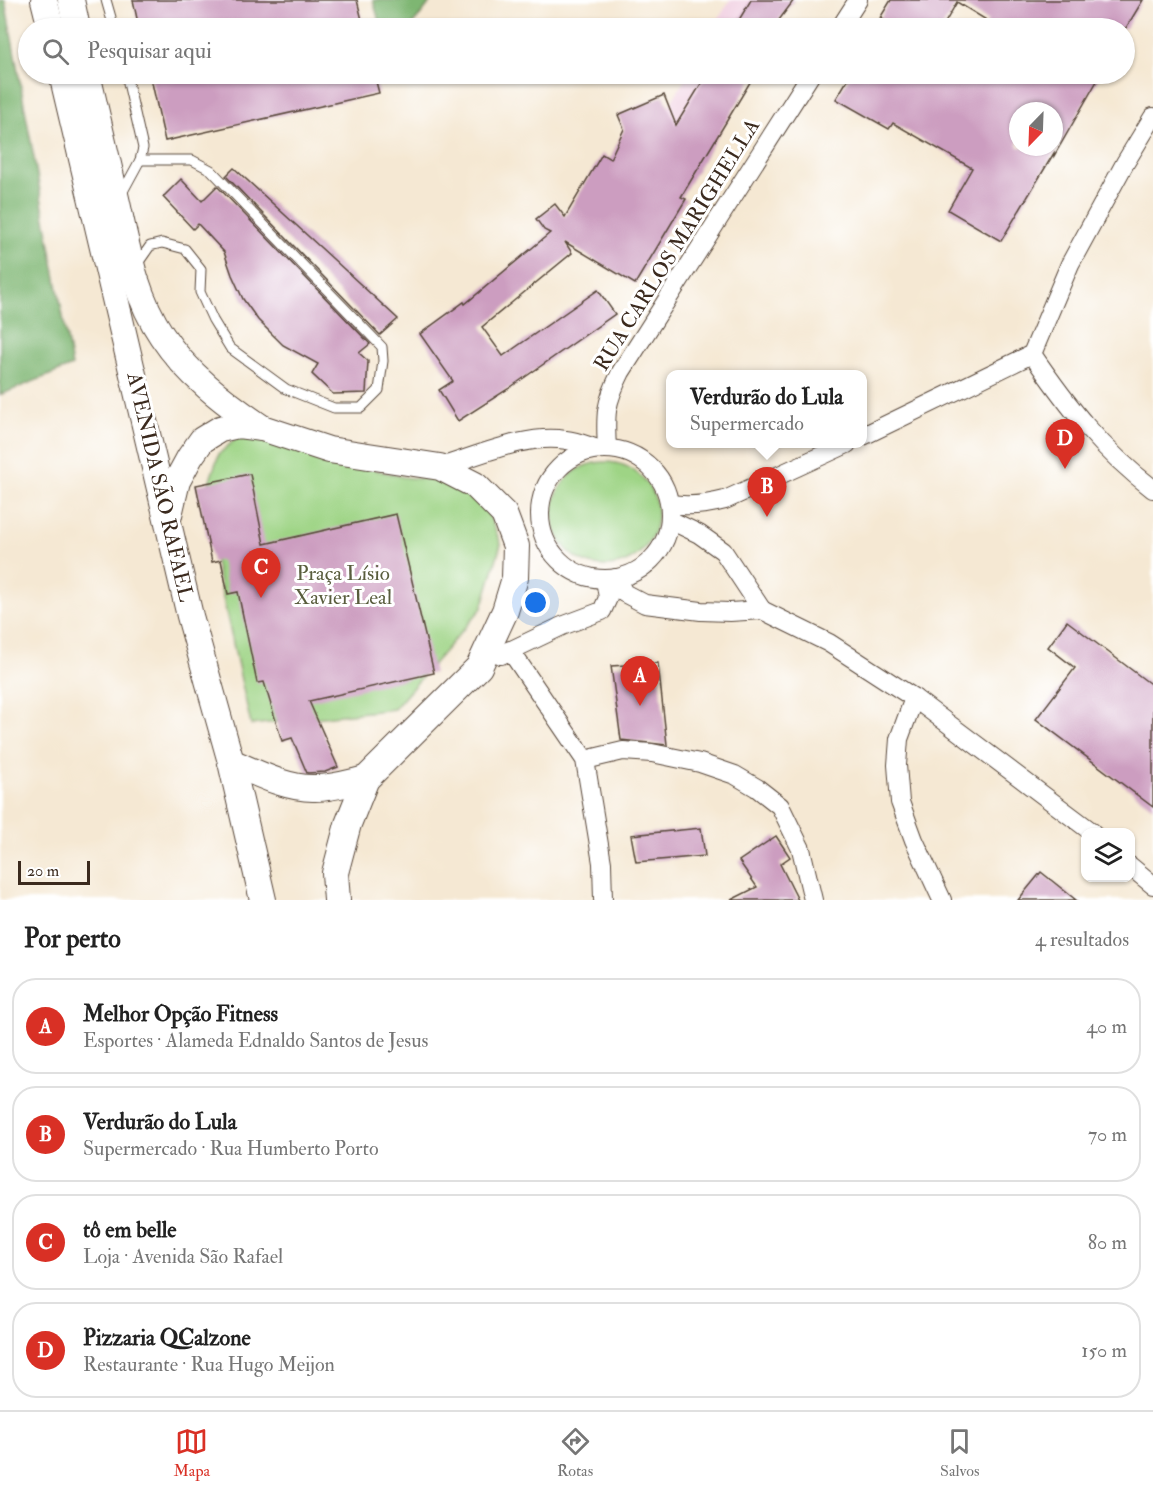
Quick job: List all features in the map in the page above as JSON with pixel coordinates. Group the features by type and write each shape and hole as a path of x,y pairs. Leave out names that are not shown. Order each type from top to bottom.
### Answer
{"main road":[{"path":"44,0 48,18"},
{"path":"70,0 74,18"},
{"name":"AVENIDA SÃO RAFAEL","path":"64,84 190,616 231,762 263,900"},
{"path":"89,84 133,271 146,308 179,358 228,405 262,428"},
{"path":"168,519 177,481 202,440 220,429 238,425 262,428 329,450 440,467 475,485 504,514 516,546 515,578 505,611 478,667 366,779 348,824 335,873 337,900"},
{"path":"231,762 295,786 332,787 366,779"}],"street":[{"path":"846,18 858,0"},
{"name":"RUA CARLOS MARIGHELLA","path":"602,449 609,395 621,372 806,84"},
{"path":"867,434 1032,354 1070,264 1153,117"},
{"path":"1032,354 1062,398 1089,431 1122,465 1153,489"},
{"path":"440,467 525,441 545,439 568,440 602,449 625,452 648,466 664,487 670,512 665,540 653,558 636,571 611,578 587,576 571,570 556,558 546,543 540,526 539,508 552,475 564,462 580,453 602,449"},
{"path":"670,512 725,500 838,448"},
{"path":"670,512 723,551 762,610 829,644 914,698 1087,828"},
{"path":"611,578 624,593 645,604 701,611 762,610"},
{"path":"478,667 562,626 602,611 608,598 611,578"},
{"path":"510,650 585,760 602,863 603,900"},
{"path":"914,698 899,739 897,765 900,802 942,900"},
{"path":"585,760 623,751 652,753 700,763 735,775 750,784 780,806 801,849 813,900"},
{"path":"1135,869 1153,885"}],"lane":[{"path":"106,0 111,18"},
{"path":"117,202 140,160 143,148 129,84"},
{"path":"133,271 150,246 162,243 185,249 201,269 200,292 230,348 286,390 334,408 361,408 379,390 383,361 382,347 211,170 192,160 140,160"}],"shaded area":[{"path":"730,0 754,0 772,9 766,18 719,18"},
{"path":"682,84 727,84 688,149 656,128"}],"green space":[{"path":"0,0 5,0 18,71 18,84 20,84 72,366 0,395"},
{"path":"373,0 432,0 418,18 378,18"},
{"name":"Praça Lísio Xavier Leal","path":"240,435 403,477 440,481 485,505 501,544 482,608 394,709 251,725 202,503 219,454"},
{"path":"605,462 625,466 642,477 653,494 657,514 653,534 642,551 625,562 605,566 585,562 568,551 557,534 553,514 557,494 568,477 585,466"}],"building":[{"path":"133,0 357,0 362,18 137,18"},
{"path":"751,0 794,0 780,18 740,18"},
{"path":"891,0 1143,0 1132,18 983,18 957,2 948,18 880,18"},
{"path":"152,84 377,84 379,93 165,141"},
{"path":"701,84 749,84 681,197 686,199 635,284 565,242 572,253 482,327 503,356 598,290 615,314 458,421 439,390 453,381 420,334 464,302 465,304 550,233 544,230 536,219 555,204 565,217 602,154 610,159 624,129 618,115 664,95 676,125"},
{"path":"845,84 1095,84 1063,140 1063,102 1009,102 1009,156 1052,156 1001,241 948,210 972,168 893,123 889,129 836,99"},
{"path":"234,168 398,319 380,335 226,176"},
{"path":"181,179 202,201 217,186 370,344 359,353 368,361 366,393 333,394 312,374 318,364 283,345 258,320 243,299 224,252 198,224 193,229 163,197"},
{"path":"250,474 264,544 396,514 434,673 309,701 338,767 325,772 307,773 292,738 282,741 264,682 257,683 238,592 228,594 221,560 212,562 196,485"},
{"path":"1067,621 1153,686 1153,807 1036,719 1075,668 1048,647"},
{"path":"658,663 667,745 621,740 611,666"},
{"path":"701,828 705,856 636,862 631,835"},
{"path":"776,836 790,857 780,864 798,900 731,900 757,887 739,861"},
{"path":"1041,872 1076,900 1018,900"}],"place":[{"name":"Pizzaria QCalzone","path":"1065,469"},
{"name":"Verdurão do Lula","path":"767,517"},
{"name":"tô em belle","path":"261,598"},
{"name":"Melhor Opção Fitness","path":"640,706"}]}
